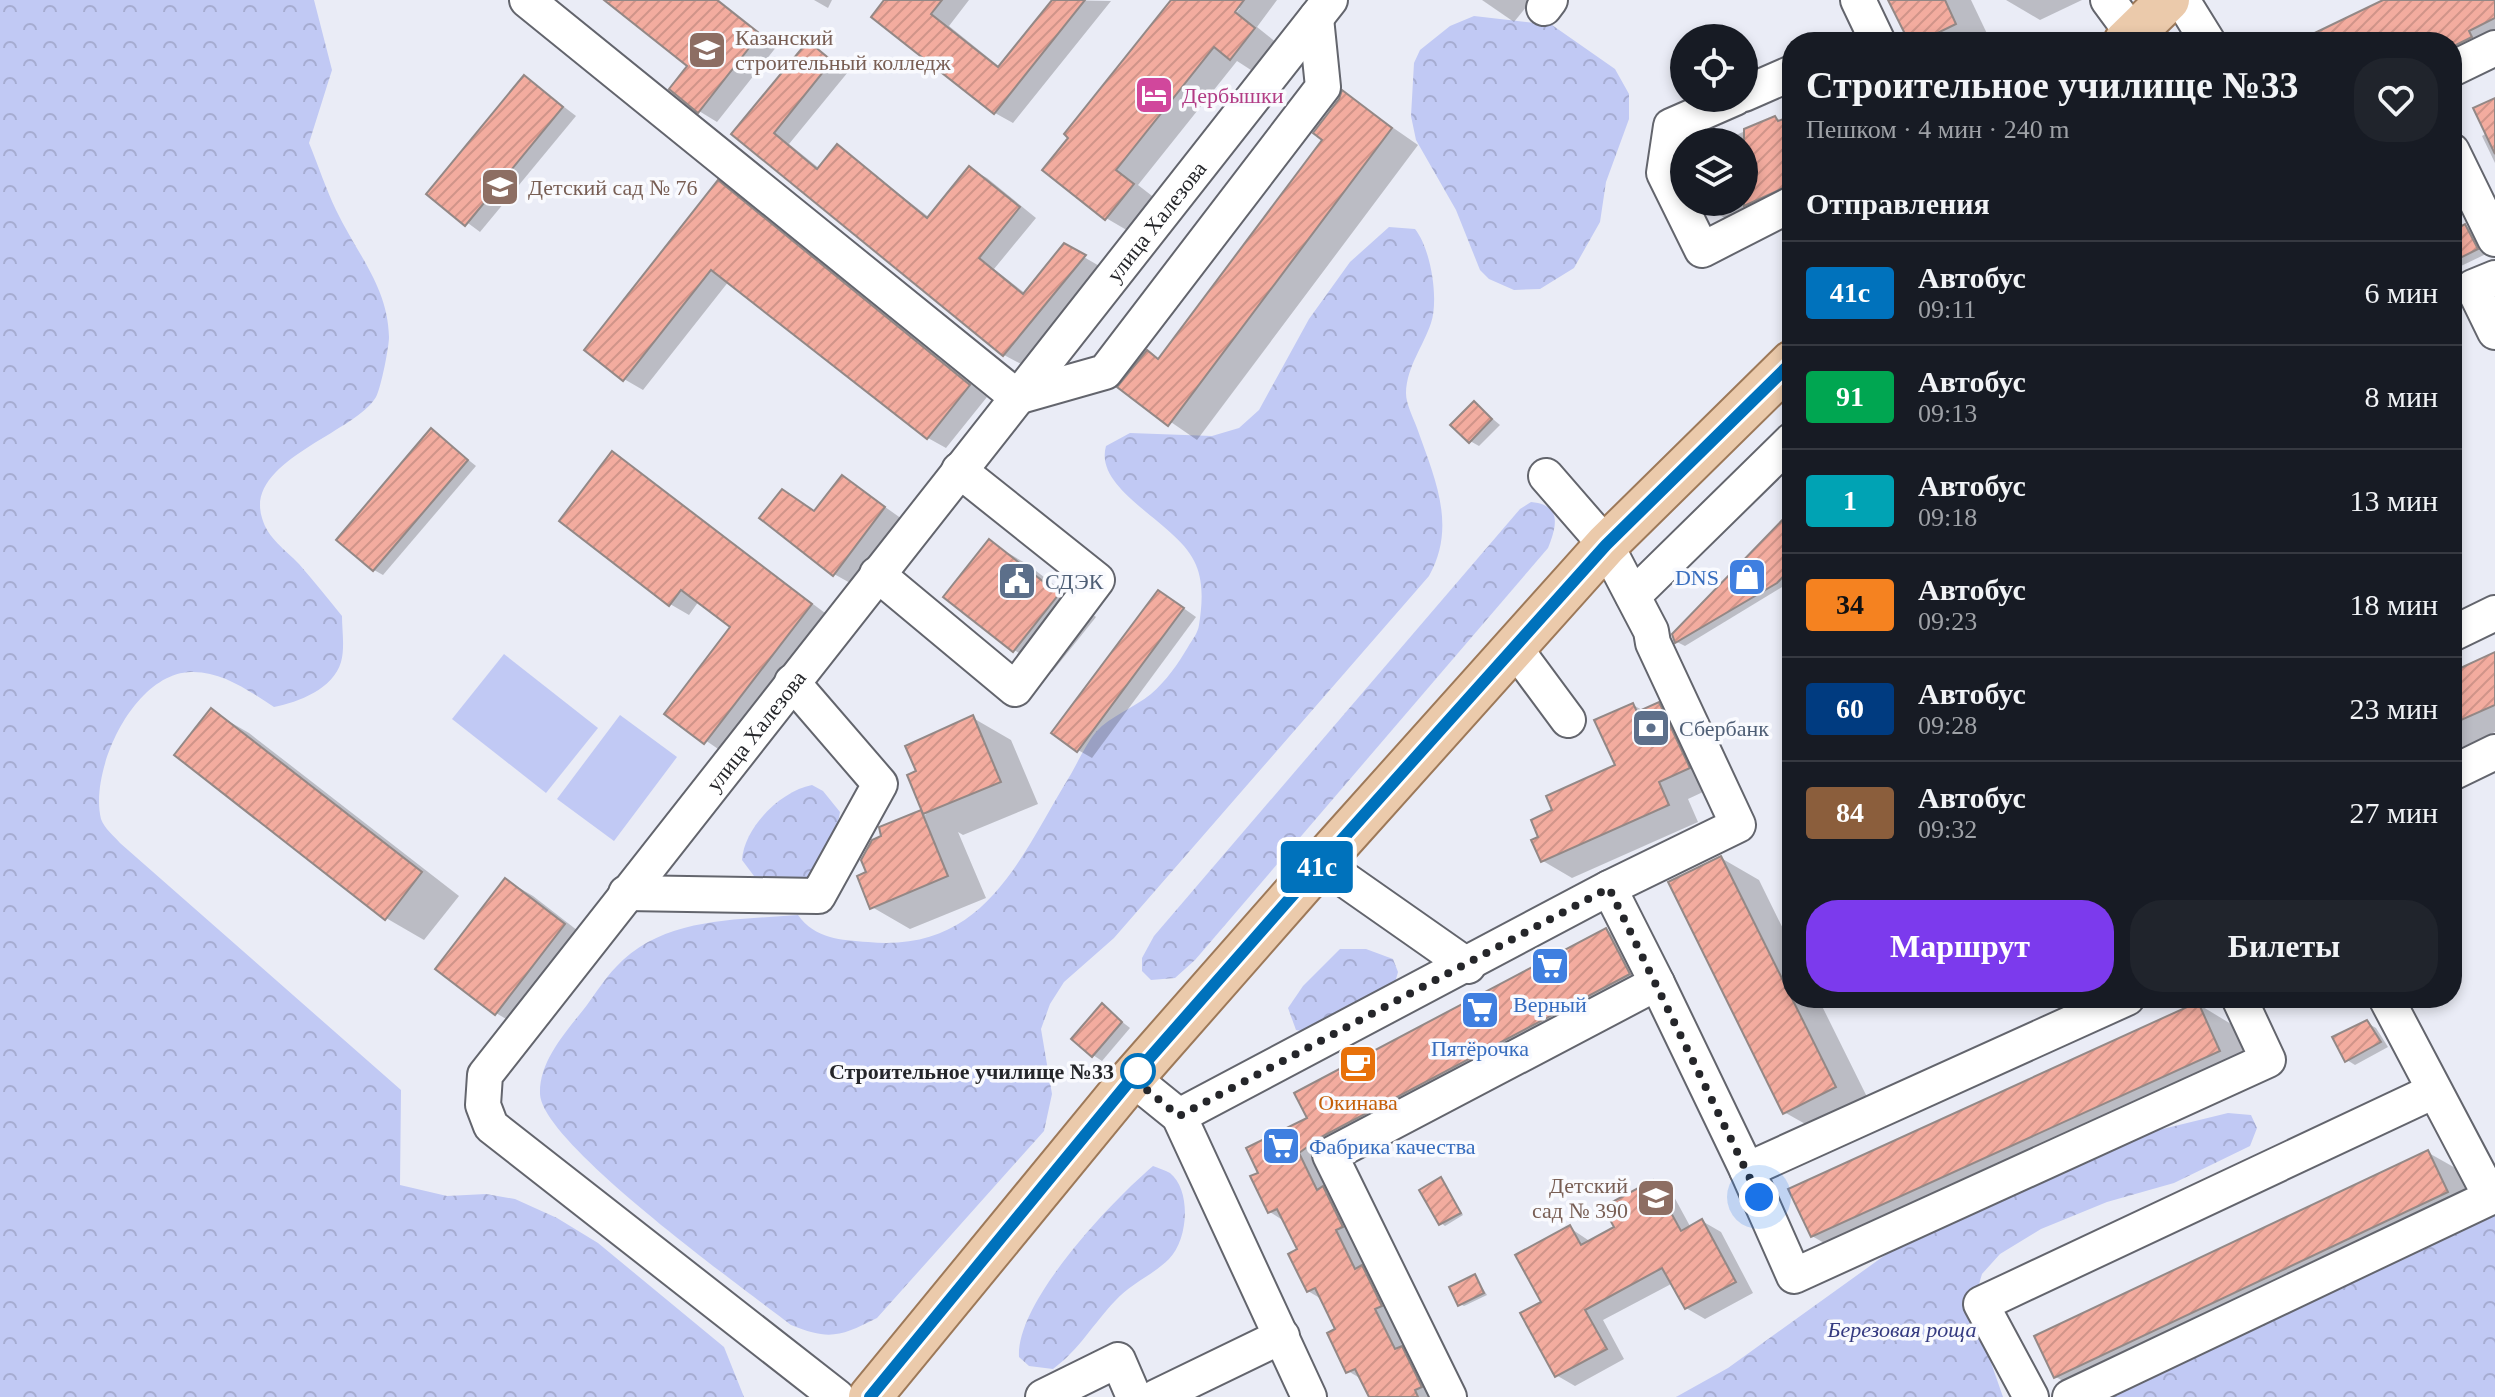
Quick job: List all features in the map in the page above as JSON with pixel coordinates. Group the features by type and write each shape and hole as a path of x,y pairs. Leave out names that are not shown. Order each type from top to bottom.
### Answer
{"main road":[{"path":"2135,32 2168,0"},
{"path":"870,1397 1132,1078 1321,863 1606,545 1782,372"}],"street":[{"path":"527,0 1017,397 1105,372 1323,87 1323,9"},
{"path":"1858,0 1873,32"},
{"path":"2108,0 2126,32"},
{"path":"2182,0 2202,32"},
{"name":"улица Халезова","path":"837,1397 491,1126 485,1114 482,1085 494,1060 1323,9"},
{"path":"2462,64 2495,48"},
{"path":"1758,88 1782,77"},
{"path":"1703,112 1671,126 1664,173 1702,250 1782,209"},
{"path":"2462,199 2495,239"},
{"path":"2495,278 2473,287 2495,332"},
{"path":"1633,596 1782,450"},
{"path":"877,574 1015,689 1097,580 959,470"},
{"path":"1179,1116 1468,966 1609,888 1738,825 1687,698 1606,545 1546,476"},
{"path":"2462,629 2495,613"},
{"path":"1514,647 1568,720"},
{"path":"626,893 818,896 880,784 792,682"},
{"path":"2462,768 2495,752"},
{"path":"1321,863 1468,966"},
{"path":"1609,888 1747,1170 1794,1276 2268,1060 2244,1008"},
{"path":"1449,1397 1330,1155 1657,983"},
{"path":"1747,1170 2105,1008"},
{"path":"2070,1397 2491,1197 2391,1008"},
{"path":"1132,1078 1179,1116 1309,1397"},
{"path":"2031,1397 1981,1304 2434,1091"},
{"path":"1156,1397 1282,1336"},
{"path":"1043,1397 1118,1360 1134,1397"}],"green space":[{"path":"0,0 314,0 332,70 309,143 336,210 377,286 387,319 388,349 376,397 347,423 285,464 269,480 261,498 262,518 268,532 342,616 343,651 337,671 314,693 274,707 235,683 202,673 170,677 151,688 134,706 109,751 99,799 102,822 120,843 401,1090 400,1185 447,1196 486,1194 515,1199 557,1218 598,1243 724,1347 744,1397 0,1397"},
{"path":"1474,16 1552,25 1615,69 1629,94 1629,119 1606,182 1600,222 1574,268 1540,289 1514,290 1489,279 1480,270 1456,210 1416,140 1411,116 1414,63 1420,50 1450,26"},
{"path":"1389,227 1415,229 1429,261 1434,288 1431,323 1412,365 1406,393 1440,502 1441,539 1429,576 1114,938 1064,982 1050,1004 1041,1029 1052,1094 1044,1131 877,1318 854,1329 826,1335 791,1325 649,1215 574,1146 550,1117 540,1094 549,1058 616,967 655,938 725,920 798,915 812,929 829,937 868,942 908,941 942,932 970,916 994,894 1034,838 1092,737 1108,721 1144,699 1167,678 1198,628 1202,595 1196,565 1173,535 1112,478 1105,463 1106,446 1130,433 1212,436 1239,428 1259,410 1309,319 1350,262"},
{"path":"1531,502 1548,507 1552,512 1555,524 1548,548 1195,960 1175,978 1151,980 1142,971 1142,958 1154,936 1520,509"},
{"path":"504,654 598,728 546,793 452,719"},
{"path":"620,715 677,757 614,841 557,799"},
{"path":"812,785 823,791 840,812 828,855 816,870 796,886 757,880 742,860 749,835 777,803"},
{"path":"1340,949 1366,949 1393,959 1398,972 1391,997 1320,1034 1296,1030 1288,1008 1303,986"},
{"name":"Березовая роща","path":"2228,1113 2251,1115 2257,1128 2250,1146 2174,1183 2107,1202 2041,1229 2000,1254 1982,1274 1972,1308 2003,1397 1676,1397 1728,1368 1913,1235 2138,1135"},
{"path":"1153,1166 1170,1173 1182,1191 1185,1216 1175,1251 1163,1265 1121,1295 1071,1354 1053,1369 1029,1366 1019,1357 1022,1334 1049,1281 1092,1227"},
{"path":"2495,1202 2495,1397 2106,1397"}],"building":[{"name":"Казанский строительный колледж","path":"604,0 717,0 760,34 698,113 669,89 687,66"},
{"path":"884,0 942,0 931,14 998,67 1052,0 1085,0 994,114 871,17"},
{"path":"1171,0 1244,0 1235,12 1255,28 1230,60 1214,47 1116,170 1134,184 1105,220 1042,170 1068,138 1064,134"},
{"path":"1888,0 1945,0 1956,24 1940,32 1904,32"},
{"path":"2383,0 2495,0 2495,18 2469,31 2472,37 2462,42 2462,32 2317,32"},
{"path":"808,41 832,61 774,133 817,169 837,144 927,218 969,166 1020,207 979,258 1023,294 1064,243 1086,255 1003,356 731,134"},
{"path":"524,75 563,107 465,226 426,194"},
{"path":"1342,90 1392,128 1168,426 1117,387 1147,350 1158,359 1322,140 1313,133 1339,99"},
{"path":"2495,98 2495,154 2473,108"},
{"path":"1775,116 1778,121 1782,120 1782,189 1758,200 1758,128 1746,128"},
{"path":"718,180 970,385 927,439 711,270 623,381 584,350"},
{"path":"2465,224 2478,249 2462,257 2462,226"},
{"path":"1474,401 1492,419 1469,443 1450,425"},
{"path":"431,428 468,460 373,571 336,540"},
{"path":"612,451 812,604 704,744 664,714 730,627 681,590 669,606 559,521"},
{"path":"842,475 885,507 833,576 759,518 782,489 814,511"},
{"path":"1782,520 1782,578 1777,583 1675,643 1672,634"},
{"path":"989,539 1059,594 1013,652 943,597"},
{"path":"1158,590 1184,608 1077,752 1051,733"},
{"path":"2495,652 2495,705 2462,720 2462,667"},
{"path":"1659,702 1690,768 1659,782 1669,805 1541,862 1531,840 1538,837 1531,820 1552,810 1546,796 1615,765 1594,720 1633,703 1637,712"},
{"path":"211,708 422,872 385,920 174,755"},
{"path":"973,715 1001,782 923,814 907,775 916,771 905,746"},
{"path":"921,810 948,876 870,909 857,876 866,872 861,860 872,840 881,836 879,827"},
{"path":"1721,856 1782,979 1782,1008 1797,1008 1836,1087 1783,1114 1668,882"},
{"path":"505,878 565,924 495,1015 435,969"},
{"path":"1606,928 1630,974 1321,1137 1299,1153 1317,1190 1323,1186 1343,1227 1336,1230 1355,1269 1362,1265 1382,1306 1375,1309 1395,1349 1402,1346 1422,1387 1415,1390 1418,1397 1369,1397 1355,1369 1346,1373 1327,1333 1335,1329 1315,1288 1307,1292 1288,1254 1297,1249 1277,1209 1268,1213 1250,1176 1258,1173 1246,1148 1307,1118 1294,1093"},
{"path":"1102,1003 1122,1022 1092,1057 1071,1039"},
{"path":"2185,1008 2201,1008 2220,1051 1811,1237 1788,1189"},
{"path":"2367,1020 2381,1042 2345,1062 2332,1037"},
{"path":"2428,1150 2448,1192 2054,1378 2034,1336"},
{"path":"1441,1177 1461,1213 1439,1225 1419,1190"},
{"path":"1653,1180 1681,1231 1702,1219 1736,1282 1685,1309 1662,1268 1585,1310 1607,1349 1555,1377 1520,1313 1541,1302 1515,1255 1570,1225 1581,1245 1614,1227 1603,1207"},
{"path":"1475,1274 1484,1293 1458,1306 1449,1287"}],"bus line":[{"name":"41с","path":"870,1397 1132,1078 1321,863 1606,545 1782,372"}],"place":[{"name":"Казанский строительный колледж","path":"707,50"},
{"name":"Дербышки","path":"1154,95"},
{"name":"Детский сад № 76","path":"500,187"},
{"name":"DNS","path":"1747,577"},
{"name":"СДЭК","path":"1017,581"},
{"name":"Сбербанк","path":"1651,728"},
{"name":"Верный","path":"1550,966"},
{"name":"Пятёрочка","path":"1480,1010"},
{"name":"Окинава","path":"1358,1064"},
{"name":"Строительное училище №33","path":"1138,1071"},
{"name":"Фабрика качества","path":"1281,1146"},
{"name":"Детский сад № 390","path":"1656,1198"}],"route":[{"path":"1138,1071 1132,1078 1179,1116 1468,966 1609,888 1759,1197"}]}
